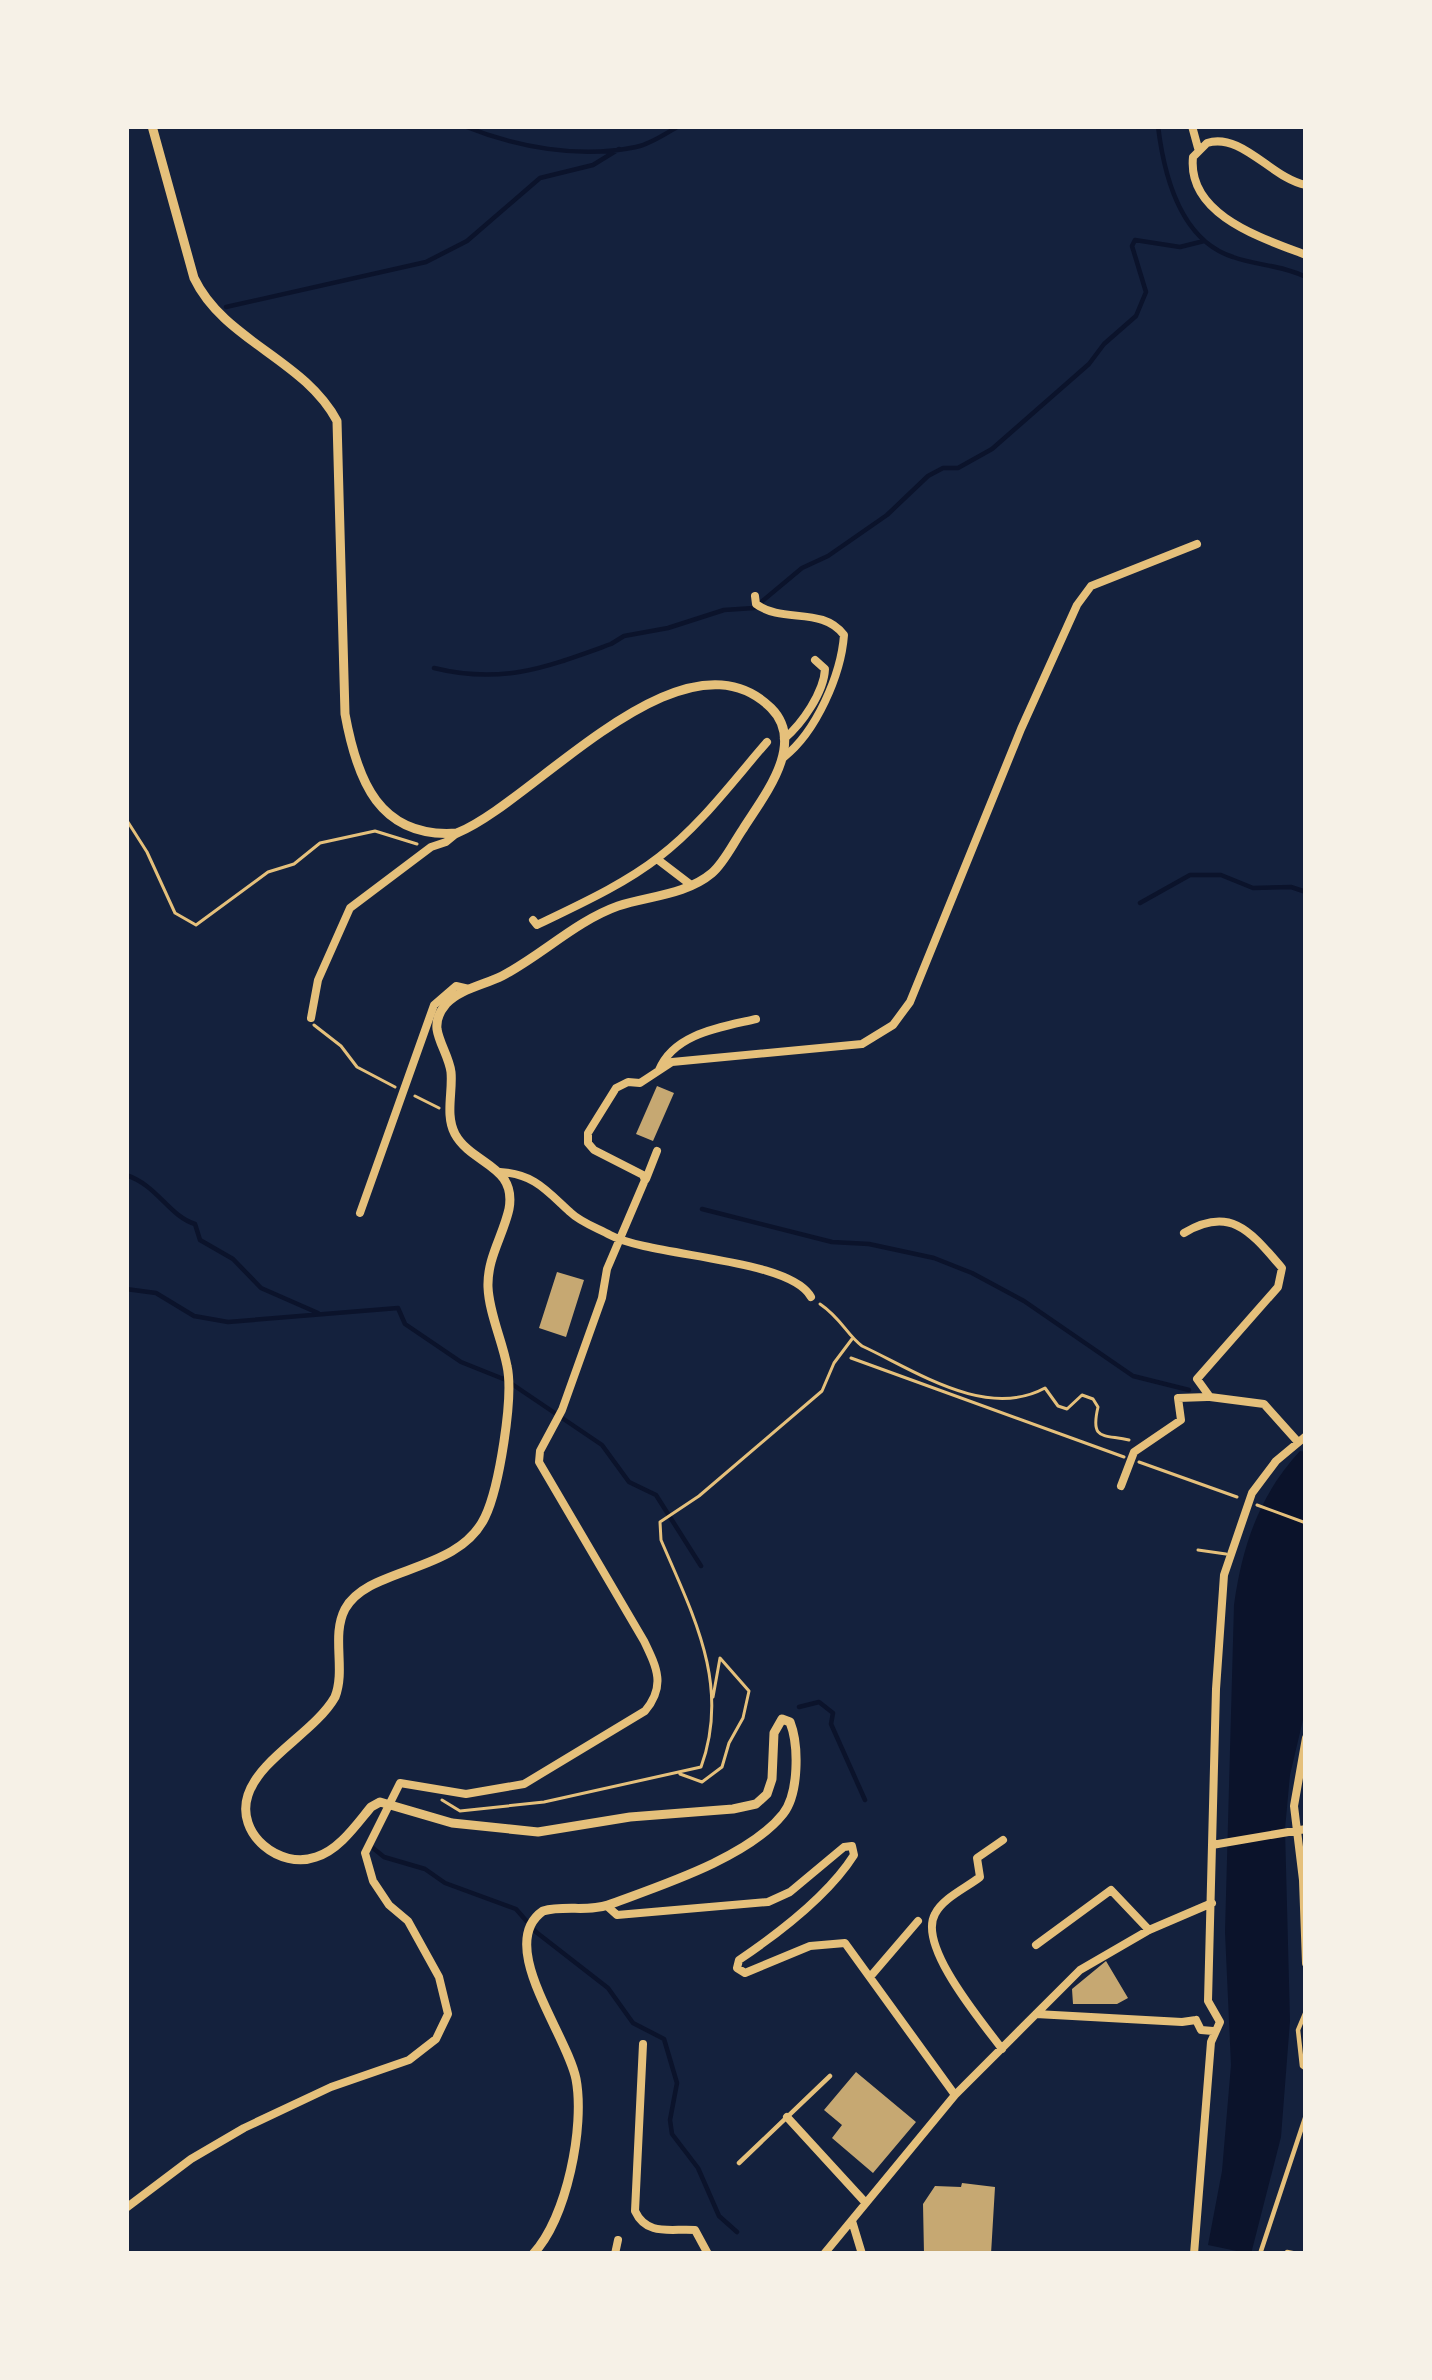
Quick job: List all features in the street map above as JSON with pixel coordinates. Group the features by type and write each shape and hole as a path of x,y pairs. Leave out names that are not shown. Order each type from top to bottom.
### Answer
{"street":[{"path":"152,126 203,297 233,326 312,385 338,421 345,714 352,751 369,795 412,829 434,835 457,833"},
{"path":"1192,126 1198,148 1192,167 1196,186 1217,212 1306,255"},
{"path":"1198,148 1216,140 1226,142 1289,180 1306,185"},
{"path":"645,1180 588,1143 588,1133 616,1088 640,1083 683,1058 862,1044 893,1025 910,1002 1066,626 1091,586 1197,544"},
{"path":"754,596 766,611 827,620 844,635 824,701 800,742 783,758"},
{"path":"784,739 801,721 824,679 825,670 814,660"},
{"path":"311,1018 318,980 350,908 430,847 634,709 692,688 738,690 773,710 784,739 783,758 774,781 713,872 691,885 597,915 504,975 452,999 438,1016 437,1031 451,1076 452,1127 462,1143 500,1172 509,1187 488,1285 508,1370 509,1403 486,1515 472,1538 448,1555 364,1591 346,1606 335,1697 257,1779 245,1808 249,1829 262,1845 281,1856 308,1859 329,1851 373,1804 391,1804 452,1823 538,1832 630,1817 733,1809 756,1804 767,1794 775,1728 782,1719 790,1722 792,1788 783,1814 760,1834 727,1855 607,1906 543,1911 531,1921 524,1949 569,2054 579,2099 577,2133 558,2212 533,2254"},
{"path":"533,920 537,925 584,902 657,859 690,830 767,742"},
{"path":"657,859 691,885"},
{"path":"360,1213 434,1005 457,986 470,990"},
{"path":"658,1072 666,1056 698,1034 756,1019"},
{"path":"126,2208 191,2159 244,2128 331,2087 409,2060 436,2039 448,2014 439,1977 408,1921 389,1905 373,1881 365,1853 400,1783 466,1794 524,1784 645,1712 657,1693 658,1670 644,1641 539,1462 602,1298 607,1269 657,1150"},
{"path":"500,1172 523,1174 539,1182 571,1213 619,1240 749,1268 802,1285 812,1297"},
{"path":"1184,1233 1207,1220 1227,1220 1280,1265 1283,1274 1256,1315 1198,1375 1200,1388 1210,1397"},
{"path":"1121,1486 1135,1452 1181,1420 1180,1396 1264,1405 1302,1439 1252,1493 1230,1554 1221,1597 1209,2008 1220,2018 1213,2031 1194,2254"},
{"path":"1306,1738 1295,1787 1306,1963"},
{"path":"1212,1846 1301,1830"},
{"path":"1001,2049 939,1957 932,1930 934,1915 947,1900 980,1877 977,1858 1003,1840"},
{"path":"607,1906 617,1915 768,1902 790,1892 849,1845 854,1852 845,1868 804,1909 739,1960 737,1968 748,1973 810,1946 844,1942 955,2095"},
{"path":"1036,1945 1111,1890 1149,1930"},
{"path":"824,2254 955,2095 1080,1970 1149,1930 1211,1903"},
{"path":"870,1977 918,1921"},
{"path":"1196,2020 1202,2009 1209,2008"},
{"path":"1306,2011 1298,2030 1306,2069"},
{"path":"1035,2014 1196,2020"},
{"path":"1196,2020 1201,2030 1213,2031"},
{"path":"643,2044 644,2100 635,2211 641,2223 655,2230 695,2230 709,2254"},
{"path":"740,2163 830,2076"},
{"path":"1260,2254 1306,2115"},
{"path":"787,2117 864,2201"},
{"path":"851,2220 862,2254"},
{"path":"615,2254 618,2240"},
{"path":"1263,2246 1276,2249"},
{"path":"1287,2252 1297,2254"}],"lane":[{"path":"1198,1550 1230,1554"}],"path":[{"path":"126,819 175,913 196,925 268,872 294,864 320,843 375,830 430,847"},
{"path":"311,1018 314,1027 371,1077 450,1113"},
{"path":"812,1297 848,1328 852,1339 959,1390 1002,1401 1046,1388 1067,1409 1082,1396 1093,1399 1098,1407 1094,1424 1098,1432 1106,1438 1143,1444"},
{"path":"660,1522 718,1480 822,1390 833,1363 852,1339"},
{"path":"851,1358 1306,1523"},
{"path":"679,1773 702,1782 717,1773 743,1718 749,1691 720,1658 717,1692 712,1698"}],"water":[{"path":"1300,1451 1306,1452 1306,1707 1290,1775 1285,1829 1290,2021 1281,2137 1251,2254 1208,2245 1222,2171 1231,2065 1225,1932 1234,1605 1242,1563 1263,1504"}],"building":[{"path":"657,1086 674,1093 653,1141 636,1134"},
{"path":"557,1272 584,1280 566,1337 539,1328"},
{"path":"1106,1961 1128,1998 1117,2004 1073,2004 1072,1989"},
{"path":"856,2072 916,2122 873,2173 832,2138 842,2125 824,2110"},
{"path":"962,2183 995,2187 991,2254 924,2254 923,2204 935,2186 961,2187"}],"waterway":[{"path":"464,126 526,145 592,152 642,146 679,126"},
{"path":"1158,126 1170,185 1200,236 1233,257 1306,277"},
{"path":"226,307 426,262 467,241 540,178 593,165 619,149"},
{"path":"434,668 482,675 524,671 624,636 724,610 754,608 802,568 887,515 928,476 943,468 958,468 992,449 1089,364 1136,316 1146,292 1132,246 1135,240 1180,247 1204,241"},
{"path":"1140,903 1190,875 1221,875 1253,888 1291,887 1306,892"},
{"path":"126,1175 195,1224 200,1240 233,1259 261,1288 318,1313"},
{"path":"702,1209 832,1242 869,1244 934,1258 1024,1301 1133,1376 1189,1390"},
{"path":"126,1289 156,1293 194,1316 228,1322 398,1308 405,1324 461,1362 506,1380 602,1445 629,1482 656,1495 701,1566"},
{"path":"799,1707 819,1702 833,1713 831,1724 865,1800"},
{"path":"368,1844 384,1857 425,1869 445,1883 516,1909 536,1932 608,1988 633,2023 664,2039 677,2083 672,2134 698,2168 719,2216 737,2232"}]}
